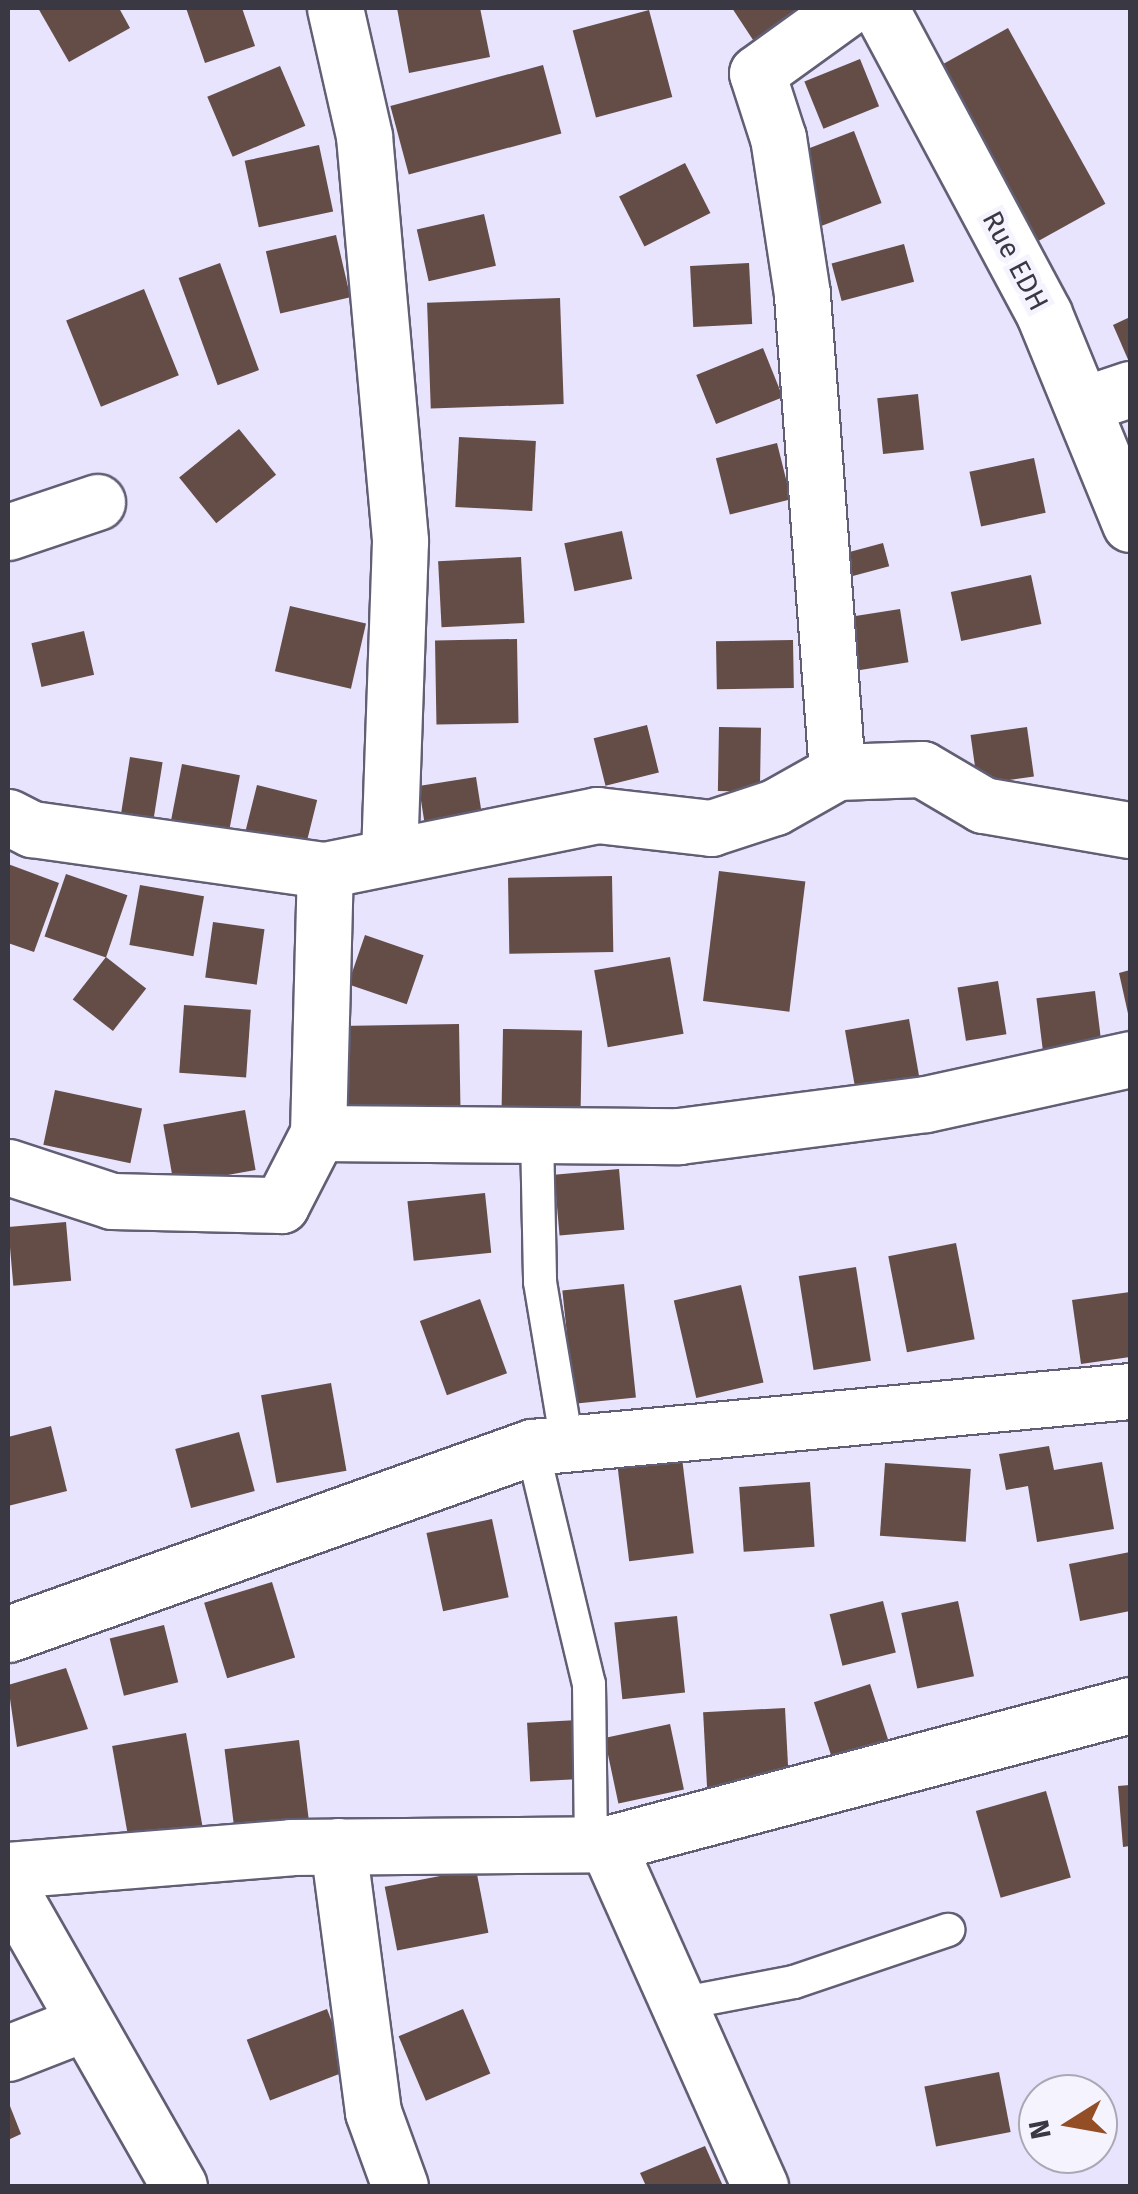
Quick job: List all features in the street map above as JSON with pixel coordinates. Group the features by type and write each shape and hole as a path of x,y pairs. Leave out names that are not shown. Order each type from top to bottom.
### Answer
{"street":[{"path":"335,8 364,136 400,540 389,854"},
{"path":"837,772 802,294 778,138 757,73 847,8"},
{"name":"Rue EDH","path":"880,8 1044,314 1106,397 1130,524"},
{"path":"8,532 97,502"},
{"path":"8,817 32,829 325,870 597,815 711,828 775,807 837,772 922,769 983,805 1130,830"},
{"path":"8,1167 112,1201 282,1205 318,1134 325,870"},
{"path":"318,1134 679,1136 869,1112 1130,1058"},
{"path":"8,1634 550,1445 1130,1391"},
{"path":"8,1870 338,1846 599,1844 1130,1705"},
{"path":"599,1844 679,2004 760,2186"},
{"path":"338,1846 372,2112 400,2186"},
{"path":"8,1886 82,2024 179,2186"},
{"path":"8,2052 82,2024"}],"lane":[{"path":"537,1136 540,1282 550,1445 589,1684 599,1844"},
{"path":"679,2004 794,1982 948,1930"}],"building":[{"path":"38,8 119,8 130,28 69,62"},
{"path":"186,8 242,8 255,46 205,63"},
{"path":"397,8 480,8 490,57 409,73"},
{"path":"732,8 820,8 759,49"},
{"path":"649,10 672,97 596,117 573,30"},
{"path":"1008,28 1105,204 1030,245 933,70"},
{"path":"860,59 879,106 823,129 804,81"},
{"path":"543,65 561,134 409,174 390,106"},
{"path":"280,66 305,126 233,157 207,97"},
{"path":"854,131 882,203 815,228 788,156"},
{"path":"319,145 333,212 259,227 245,161"},
{"path":"685,163 710,213 644,246 619,197"},
{"path":"484,214 496,266 429,281 417,230"},
{"path":"336,235 350,297 280,314 266,251"},
{"path":"904,244 914,282 842,301 832,263"},
{"path":"220,263 259,370 218,385 179,278"},
{"path":"749,263 752,324 693,327 690,266"},
{"path":"144,289 179,375 101,407 66,320"},
{"path":"560,298 564,404 431,409 427,303"},
{"path":"1130,317 1130,364 1113,325"},
{"path":"763,348 783,397 716,424 696,375"},
{"path":"918,394 924,450 883,454 877,398"},
{"path":"239,429 276,475 216,523 179,477"},
{"path":"459,437 536,441 532,511 455,507"},
{"path":"777,443 791,499 730,515 716,458"},
{"path":"1034,458 1046,513 981,526 969,472"},
{"path":"622,531 632,579 574,591 564,543"},
{"path":"883,543 889,566 837,580 831,557"},
{"path":"521,557 524,623 442,627 438,561"},
{"path":"1031,575 1041,624 961,641 951,592"},
{"path":"290,606 366,624 351,689 275,671"},
{"path":"900,609 908,662 843,673 835,619"},
{"path":"84,631 94,675 42,687 31,643"},
{"path":"517,639 518,723 436,724 435,640"},
{"path":"793,640 794,688 717,689 716,641"},
{"path":"647,725 659,773 605,786 594,738"},
{"path":"719,727 761,728 760,792 718,791"},
{"path":"1027,727 1034,777 978,784 971,735"},
{"path":"130,757 163,762 152,830 119,825"},
{"path":"182,764 240,775 227,842 169,831"},
{"path":"476,777 483,820 426,830 419,786"},
{"path":"257,785 317,800 303,855 243,840"},
{"path":"8,864 59,883 34,952 8,943"},
{"path":"719,871 805,882 789,1012 703,1001"},
{"path":"66,874 127,895 106,958 45,936"},
{"path":"612,876 613,952 509,954 508,878"},
{"path":"140,885 204,896 193,956 129,945"},
{"path":"213,922 264,929 257,985 205,977"},
{"path":"365,935 424,955 407,1004 348,984"},
{"path":"106,957 146,988 113,1031 73,1000"},
{"path":"670,957 684,1034 608,1047 594,970"},
{"path":"1130,970 1130,1018 1129,1018 1119,973"},
{"path":"998,981 1006,1034 966,1041 958,987"},
{"path":"1095,991 1103,1054 1044,1061 1036,998"},
{"path":"184,1005 251,1010 246,1078 179,1073"},
{"path":"909,1019 920,1079 856,1090 845,1030"},
{"path":"459,1024 461,1120 341,1122 339,1026"},
{"path":"503,1029 582,1030 580,1116 501,1115"},
{"path":"55,1090 142,1109 130,1163 43,1145"},
{"path":"245,1110 256,1170 174,1184 163,1124"},
{"path":"619,1169 624,1230 560,1235 554,1175"},
{"path":"485,1193 491,1253 414,1261 407,1201"},
{"path":"66,1222 71,1281 13,1286 8,1227"},
{"path":"956,1243 975,1339 907,1352 888,1256"},
{"path":"856,1267 871,1361 814,1370 799,1276"},
{"path":"624,1284 636,1397 574,1404 562,1290"},
{"path":"741,1285 763,1382 696,1398 674,1301"},
{"path":"1130,1292 1130,1357 1081,1364 1072,1300"},
{"path":"480,1299 507,1373 447,1395 420,1321"},
{"path":"331,1383 346,1471 277,1483 261,1395"},
{"path":"51,1426 67,1491 8,1506 8,1437"},
{"path":"239,1432 255,1491 191,1508 175,1449"},
{"path":"1049,1446 1054,1470 1102,1462 1114,1529 1037,1542 1028,1486 1006,1490 999,1454"},
{"path":"682,1458 694,1553 629,1561 617,1466"},
{"path":"885,1463 971,1469 966,1542 880,1536"},
{"path":"810,1482 815,1547 744,1552 739,1487"},
{"path":"492,1519 509,1597 443,1611 426,1533"},
{"path":"1130,1552 1130,1611 1080,1621 1069,1564"},
{"path":"272,1582 295,1658 227,1678 204,1603"},
{"path":"883,1601 896,1652 842,1666 830,1614"},
{"path":"958,1601 974,1676 917,1688 901,1613"},
{"path":"677,1616 685,1693 622,1699 614,1623"},
{"path":"164,1625 178,1682 124,1696 110,1639"},
{"path":"66,1668 88,1729 17,1747 8,1685"},
{"path":"870,1684 890,1747 834,1765 814,1702"},
{"path":"785,1708 789,1787 707,1791 703,1712"},
{"path":"578,1720 581,1779 530,1782 527,1723"},
{"path":"670,1724 684,1790 618,1803 604,1738"},
{"path":"186,1733 202,1826 128,1839 112,1746"},
{"path":"299,1740 309,1820 234,1830 225,1749"},
{"path":"1130,1785 1130,1846 1123,1847 1118,1786"},
{"path":"1046,1791 1071,1878 1001,1898 976,1811"},
{"path":"476,1869 488,1933 397,1951 385,1887"},
{"path":"327,2009 350,2070 270,2101 247,2040"},
{"path":"463,2009 490,2073 426,2101 399,2036"},
{"path":"999,2072 1011,2132 936,2146 924,2087"},
{"path":"8,2101 21,2134 8,2140"},
{"path":"705,2146 723,2186 646,2186 640,2173"}]}
